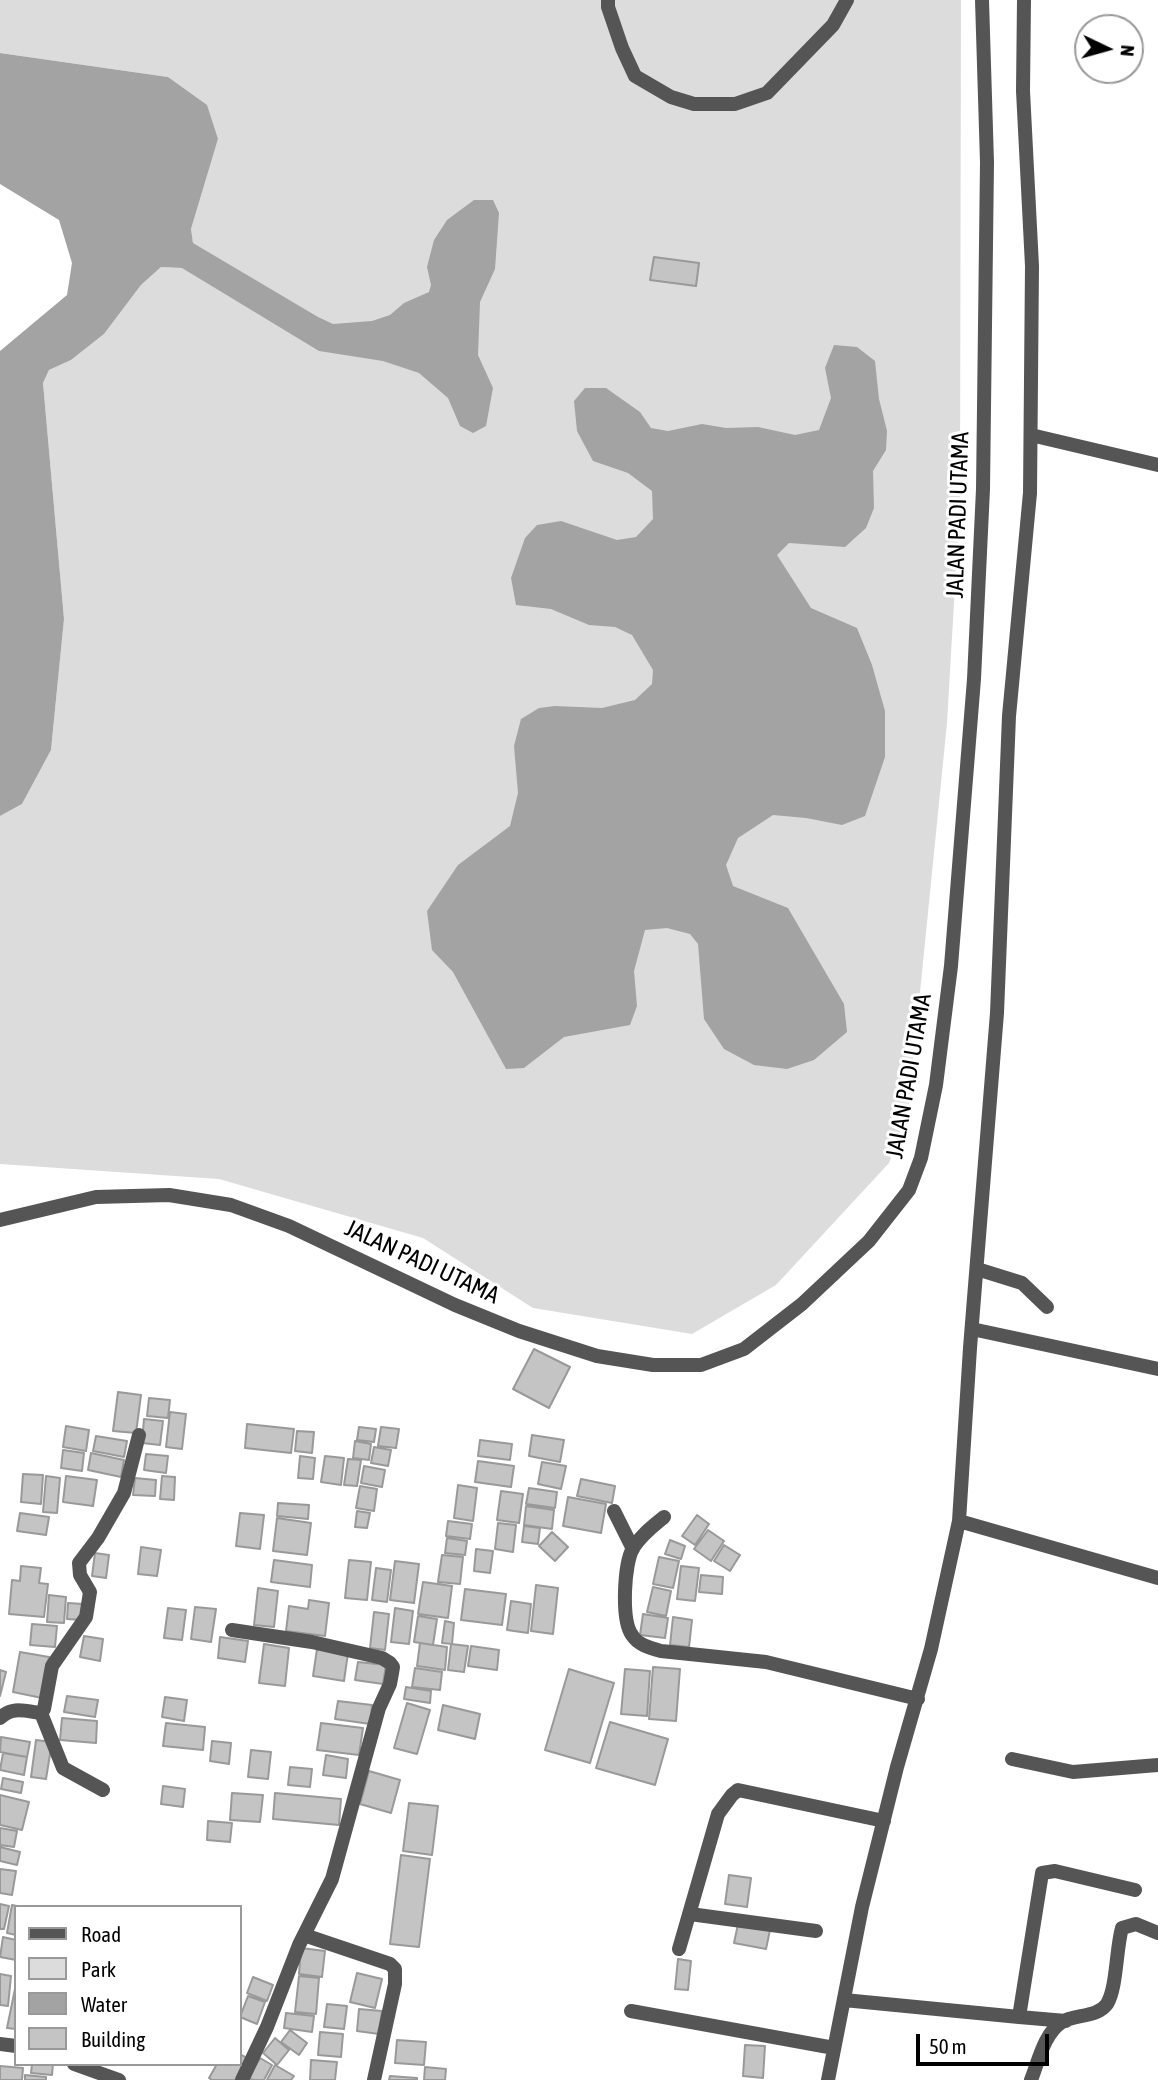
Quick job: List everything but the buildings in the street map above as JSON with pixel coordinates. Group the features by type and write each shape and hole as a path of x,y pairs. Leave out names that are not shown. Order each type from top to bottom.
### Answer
{"street":[{"path":"608,0 619,38 635,76 671,97 694,104 735,104 767,93 833,26 847,0"},
{"name":"JALAN PADI UTAMA","path":"0,1220 96,1197 169,1195 231,1205 289,1226 455,1305 519,1331 597,1356 653,1365 701,1365 744,1349 802,1304 869,1241 909,1190 921,1158 936,1085 953,940 974,679 983,489 986,162 982,0"},
{"path":"828,2080 862,1907 940,1611 958,1521 997,1013 1009,716 1030,494 1032,266 1023,91 1024,0"},
{"path":"1031,435 1158,465"},
{"path":"977,1269 1022,1283 1047,1307"},
{"path":"972,1329 1158,1369"},
{"path":"103,1790 63,1768 41,1713 46,1703 52,1666 86,1617 90,1592 80,1575 79,1563 98,1538 124,1493 139,1435"},
{"path":"614,1511 632,1549"},
{"path":"664,1517 645,1533 632,1549 626,1567 627,1620 630,1634 647,1647 660,1651 765,1662 918,1699"},
{"path":"958,1521 1158,1578"},
{"path":"232,1630 352,1650 382,1658 393,1667 390,1684 379,1708 332,1879 304,1935 267,2027 242,2080"},
{"path":"0,1718 13,1710 41,1713"},
{"path":"1012,1759 1073,1772 1158,1765"},
{"path":"679,1949 718,1814 724,1803 738,1790 884,1821"},
{"path":"1019,2017 1042,1872 1055,1871 1135,1890"},
{"path":"690,1914 816,1931"},
{"path":"1031,2080 1051,2033 1063,2021 1097,2012 1106,2005 1111,1993 1122,1928 1136,1924 1158,1933"},
{"path":"304,1935 390,1964 395,1969 395,1984 374,2080"},
{"path":"844,2000 1066,2021"},
{"path":"631,2011 834,2048"},
{"path":"80,2066 119,2080"}],"green space":[{"path":"0,0 961,0 960,499 947,723 908,1112 889,1163 776,1285 692,1334 533,1308 423,1238 219,1179 0,1164 0,816 22,804 51,750 64,619 43,383 49,370 71,360 104,334 141,285 161,267 182,268 193,243 191,229 218,139 168,77 0,53"}],"water":[{"path":"0,53 168,77 207,105 218,139 191,229 193,243 333,324 372,321 390,315 404,303 429,292 431,285 427,267 434,240 447,220 474,200 493,200 499,213 495,269 480,302 478,355 493,388 486,426 473,433 460,426 448,398 419,373 383,361 319,351 182,268 161,267 141,285 104,334 71,360 49,370 43,383 64,619 51,750 22,804 0,816 0,351 67,295 72,263 59,220 0,184"},
{"path":"834,345 857,347 875,361 879,399 887,431 886,450 873,471 874,508 866,528 845,547 789,543 777,555 811,608 857,628 872,665 885,711 885,757 865,816 842,825 773,815 738,838 726,865 733,886 788,908 844,1004 847,1032 814,1060 787,1069 754,1065 724,1049 704,1019 698,944 690,934 667,928 645,930 634,971 637,1006 630,1025 564,1037 524,1068 506,1069 453,972 432,950 427,911 458,865 510,826 518,793 514,746 521,719 539,708 602,708 635,700 652,684 653,670 632,635 615,627 589,625 551,609 516,605 511,578 525,538 537,525 561,521 617,540 636,537 653,519 652,491 628,473 593,461 577,431 574,401 585,388 606,388 640,412 651,428 668,431 702,424 726,428 758,427 795,435 819,430 831,398 825,368"}]}
